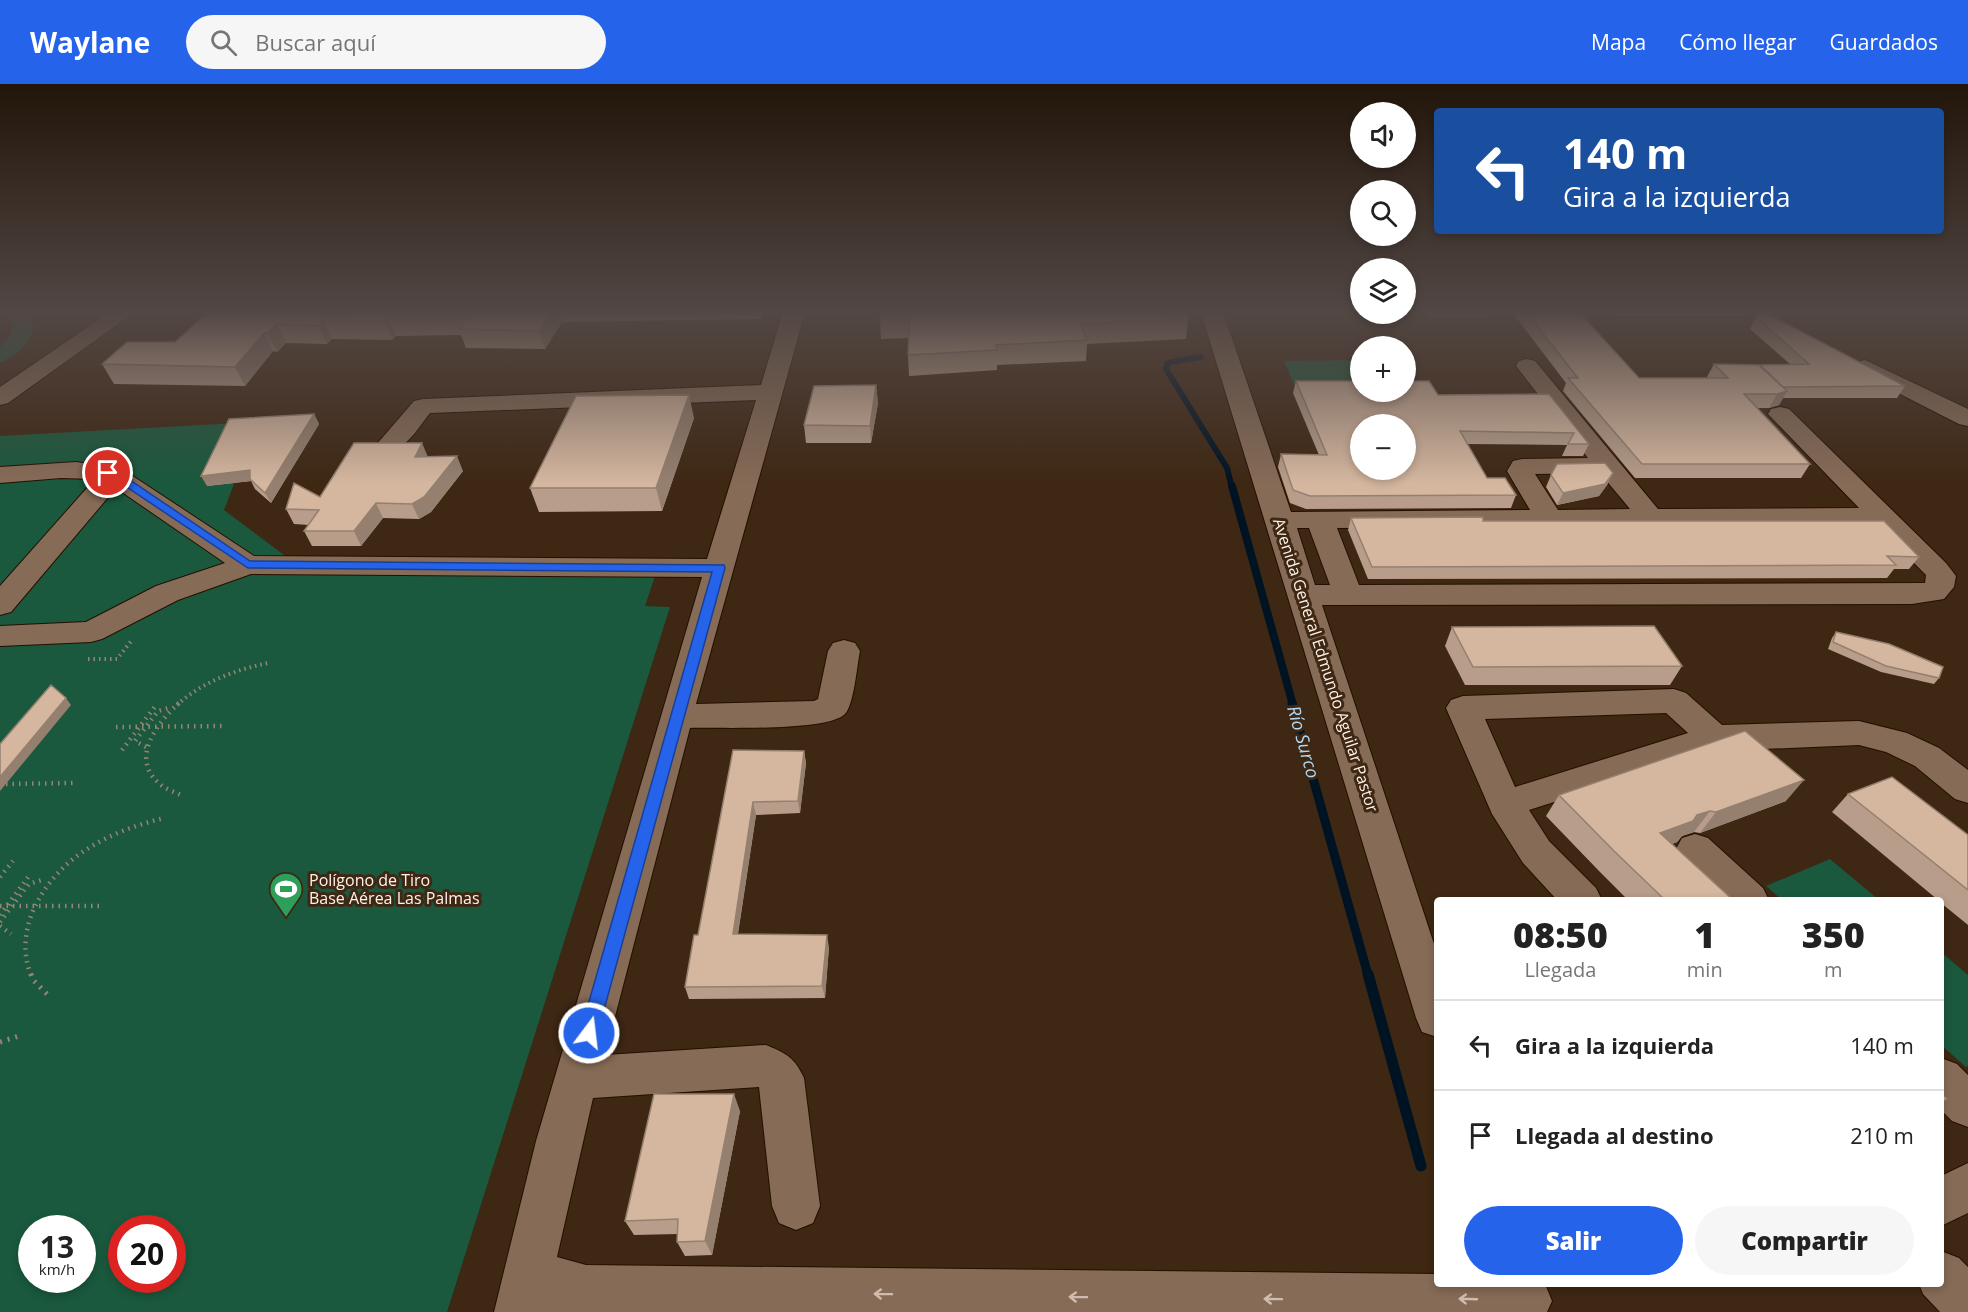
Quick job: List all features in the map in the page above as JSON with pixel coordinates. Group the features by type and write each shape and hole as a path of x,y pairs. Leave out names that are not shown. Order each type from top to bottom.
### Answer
{"street":[{"path":"0,398 42,369"},
{"path":"778,369 676,716 559,1141 530,1300 586,1290 1148,1305 1385,1306 1437,1299 1526,1299"},
{"name":"Avenida General Edmundo Aguilar Pastor","path":"1231,369 1434,1007"},
{"path":"1530,369 1650,517"},
{"path":"1871,369 1968,419"},
{"path":"390,444 423,406 771,392"},
{"path":"1304,595 1912,594 1933,592 1939,587 1941,576 1936,569 1780,414"},
{"path":"1549,518 1520,471 1522,467 1608,465"},
{"path":"0,475 86,470 113,475 248,565"},
{"path":"0,605 113,475"},
{"path":"1280,520 1883,516"},
{"path":"1320,519 1348,595"},
{"path":"0,636 91,632 167,593 248,565 719,568"},
{"path":"676,716 818,713 826,710 833,706 844,651"},
{"path":"1579,897 1536,852 1504,804 1463,708 1674,701 1714,738"},
{"path":"1504,804 1714,738 1859,733 1895,742 1927,757 1968,789"},
{"path":"1695,849 1746,897"},
{"path":"577,1078 766,1066 782,1078 796,1206"},
{"path":"1944,1083 1968,1105"},
{"path":"1944,1201 1968,1187"},
{"path":"1944,1279 1968,1304"}],"path":[{"path":"113,663 139,632"},
{"path":"82,659 117,658"},
{"path":"181,795 166,790 148,773 145,762 146,747 156,727 175,706 214,680 250,666 268,663"},
{"path":"122,750 156,704"},
{"path":"146,747 135,741 158,711 175,706"},
{"path":"116,727 224,726"},
{"path":"6,784 73,783"},
{"path":"36,891 79,853 100,840 121,830 164,818"},
{"path":"0,877 13,861"},
{"path":"11,934 0,924 29,876"},
{"path":"0,915 29,884 48,878"},
{"path":"21,911 29,900"},
{"path":"0,906 99,906"},
{"path":"10,942 15,925"},
{"path":"31,987 47,994"},
{"path":"0,1041 19,1036"}],"green space":[{"path":"1288,369 1350,369 1350,388 1296,389"},
{"name":"Polígono de Tiro Base Aérea Las Palmas","path":"258,422 224,510 288,558 659,564 645,606 670,607 447,1312 0,1312 0,436"},
{"path":"1830,859 1875,897 1779,897 1766,886"},
{"path":"1944,955 1968,975 1968,1066 1966,1067 1944,1048"}],"building":[{"path":"1571,369 1631,369 1639,378 1728,378 1719,369 1764,369 1787,391 1777,394 1744,394 1810,464 1642,464 1568,378 1578,378"},
{"path":"1765,369 1873,369 1905,386 1783,387"},
{"path":"1296,381 1350,381 1350,402 1416,402 1416,381 1429,381 1438,395 1549,394 1589,444 1568,444 1574,433 1460,431 1487,478 1505,478 1516,495 1310,496 1293,490 1281,454 1327,455"},
{"path":"876,385 870,426 804,425 814,386"},
{"path":"689,395 656,488 530,488 576,396"},
{"path":"314,414 265,493 250,479 250,470 201,476 229,419"},
{"path":"354,443 422,443 415,457 457,456 424,497 412,504 376,503 354,531 304,531 319,510 286,509 294,483 320,497"},
{"path":"1605,463 1613,473 1605,484 1563,493 1551,475 1557,464"},
{"path":"1483,517 1483,521 1884,521 1919,557 1887,556 1896,565 1372,567 1351,518"},
{"path":"1654,626 1682,666 1473,667 1452,627"},
{"path":"1836,632 1889,644 1943,667 1939,678 1886,666 1833,642"},
{"path":"51,685 66,698 0,777 0,744"},
{"path":"1745,731 1804,780 1716,812 1710,811 1697,815 1693,821 1660,833 1730,897 1662,897 1559,795"},
{"path":"733,750 804,751 798,801 753,802 733,934 827,935 822,986 685,987 694,935 698,935"},
{"path":"1892,777 1968,835 1968,890 1848,794"},
{"path":"654,1094 734,1094 705,1241 677,1242 678,1219 625,1221"}],"waterway":[{"name":"Río Surco","path":"1166,369 1227,468 1232,488"},
{"name":"Río Surco","path":"1232,486 1293,705"},
{"name":"Río Surco","path":"1292,703 1368,975"},
{"name":"Río Surco","path":"1368,974 1421,1166"}],"place":[{"name":"Polígono de Tiro Base Aérea Las Palmas","path":"286,918"}],"route":[{"path":"108,473 120,478 248,565 719,568 589,1033"}]}
